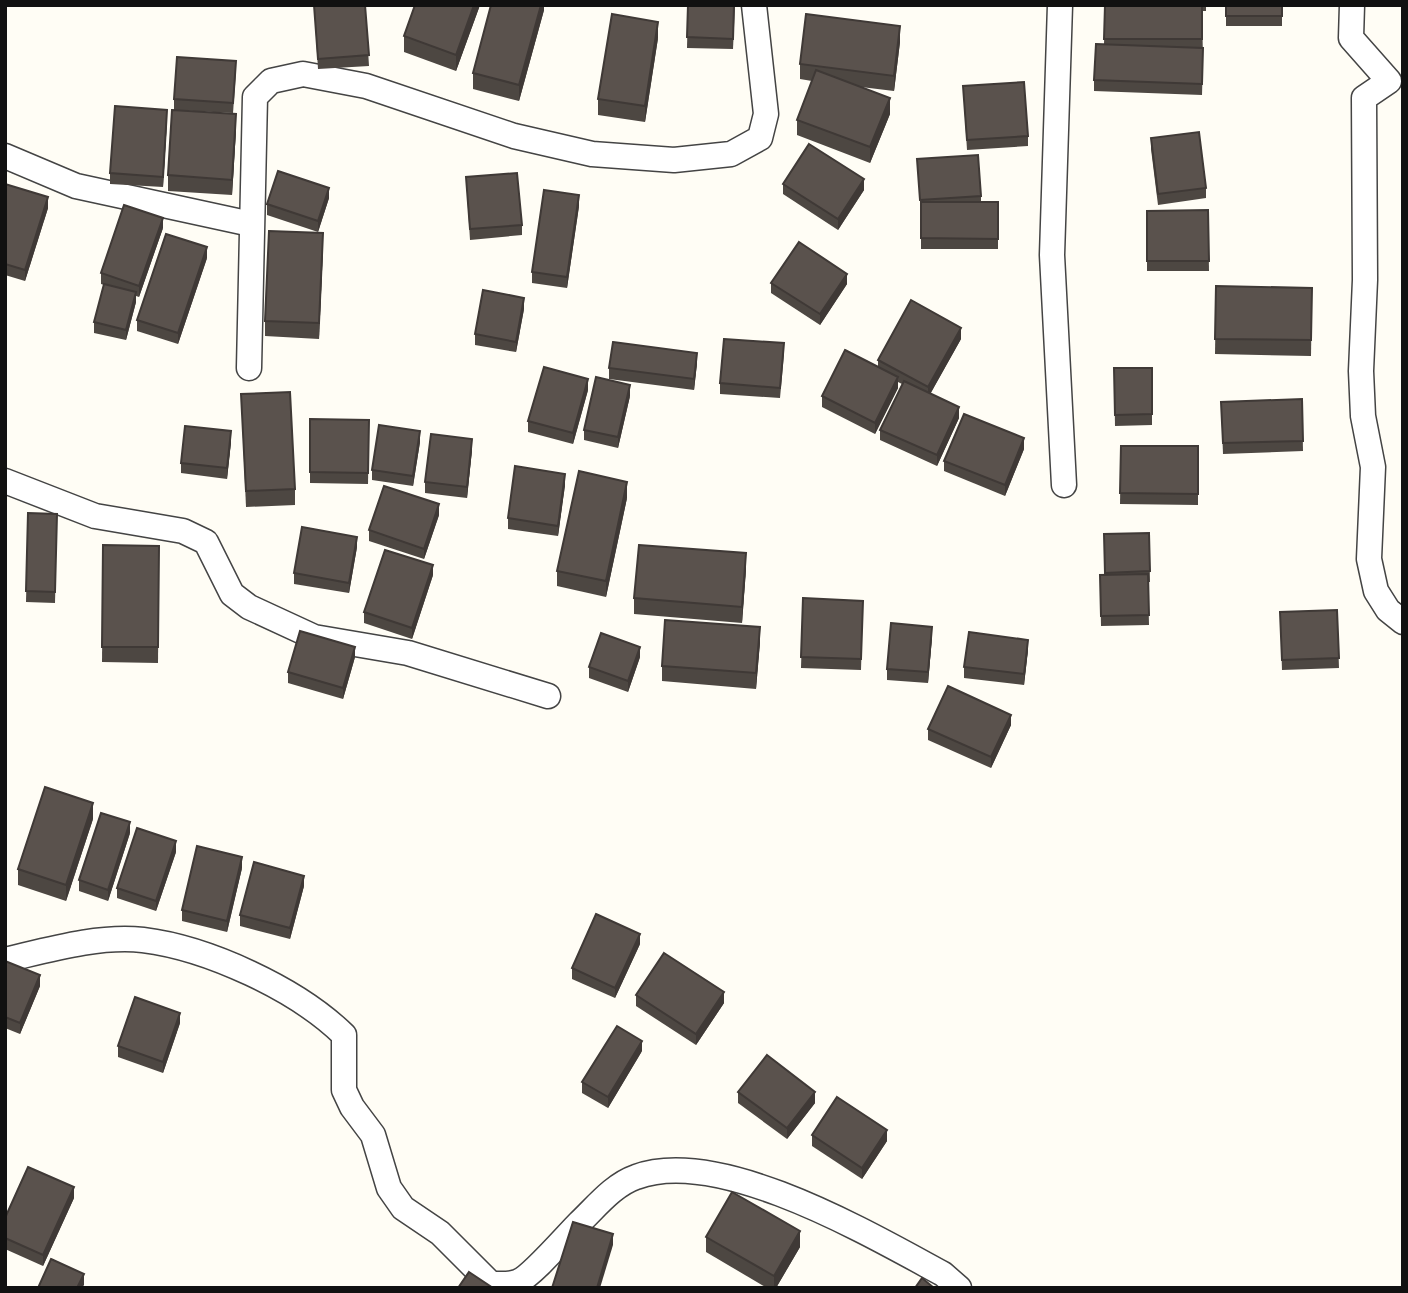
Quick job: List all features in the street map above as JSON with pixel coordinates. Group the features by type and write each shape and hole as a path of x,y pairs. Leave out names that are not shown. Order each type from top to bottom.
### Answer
{"street":[{"path":"249,368 255,97 271,81 303,74 366,86 514,136 592,154 674,160 731,154 761,138 766,114 754,5"},
{"path":"1060,5 1052,256 1064,485"},
{"path":"1352,5 1351,38 1396,81 1364,98 1366,280 1362,394 1367,450 1373,467 1369,559 1376,591 1388,610 1403,622"},
{"path":"5,156 76,186 251,224"},
{"path":"5,481 95,516 183,531 206,542 232,594 249,607 314,637 408,653 548,696"},
{"path":"5,960 57,948 141,940 194,952 241,971 324,1016 344,1035 344,1090 352,1107 373,1135 389,1188 403,1208 440,1233 491,1284 520,1281 612,1191 635,1177 662,1170 695,1170 725,1175 833,1217 943,1274 958,1288"}],"building":[{"path":"314,5 365,5 369,55 318,59"},
{"path":"415,5 474,5 456,55 404,36"},
{"path":"491,5 541,5 519,85 473,73"},
{"path":"688,5 734,5 733,39 687,37"},
{"path":"1105,5 1202,5 1202,39 1104,39"},
{"path":"1226,5 1282,5 1282,16 1226,16"},
{"path":"612,14 658,22 645,106 598,99"},
{"path":"806,14 900,26 894,76 800,64"},
{"path":"1096,44 1203,48 1202,84 1094,80"},
{"path":"177,57 236,61 233,103 174,99"},
{"path":"816,70 890,98 870,147 797,120"},
{"path":"1024,82 1028,136 967,140 963,86"},
{"path":"115,106 167,110 163,177 110,173"},
{"path":"172,110 236,114 232,180 168,175"},
{"path":"1199,132 1206,188 1158,194 1151,138"},
{"path":"809,144 864,179 838,219 783,184"},
{"path":"978,155 981,196 920,200 917,159"},
{"path":"278,171 329,188 318,221 267,204"},
{"path":"517,173 522,225 470,229 466,177"},
{"path":"5,184 48,197 25,270 5,264"},
{"path":"544,190 579,195 567,277 532,272"},
{"path":"921,202 998,202 998,239 921,238"},
{"path":"124,205 163,218 139,286 101,273"},
{"path":"1208,210 1209,261 1147,261 1147,211"},
{"path":"269,231 323,233 319,323 265,321"},
{"path":"166,234 207,247 178,333 137,320"},
{"path":"799,242 847,274 820,314 771,283"},
{"path":"104,284 136,292 126,330 94,322"},
{"path":"1216,286 1312,288 1311,340 1215,339"},
{"path":"483,290 524,298 516,342 475,334"},
{"path":"911,300 961,328 928,387 878,360"},
{"path":"724,339 784,343 780,388 720,383"},
{"path":"613,342 697,353 694,379 609,368"},
{"path":"845,350 898,377 875,423 822,396"},
{"path":"544,367 588,379 573,433 528,421"},
{"path":"1114,368 1152,368 1152,414 1115,415"},
{"path":"596,377 630,385 618,437 584,430"},
{"path":"904,381 959,407 937,455 880,430"},
{"path":"290,392 295,489 246,491 241,394"},
{"path":"1302,399 1303,441 1223,443 1221,402"},
{"path":"964,414 1024,438 1005,485 944,461"},
{"path":"310,419 369,420 368,473 310,472"},
{"path":"379,425 420,431 413,476 372,470"},
{"path":"185,426 231,431 227,468 181,463"},
{"path":"431,434 472,439 467,487 425,482"},
{"path":"1121,446 1198,446 1198,494 1120,493"},
{"path":"515,466 565,474 558,526 508,518"},
{"path":"579,471 627,482 606,581 557,571"},
{"path":"384,486 439,504 424,549 369,530"},
{"path":"28,513 57,514 55,592 26,591"},
{"path":"302,527 357,537 349,583 294,573"},
{"path":"1149,533 1150,571 1105,573 1104,534"},
{"path":"103,545 159,546 158,647 102,647"},
{"path":"639,545 746,553 742,607 634,598"},
{"path":"385,550 433,565 412,628 364,612"},
{"path":"1148,574 1149,615 1101,616 1100,575"},
{"path":"803,598 863,601 861,659 801,657"},
{"path":"1337,610 1339,658 1282,660 1280,612"},
{"path":"665,620 760,627 756,673 662,666"},
{"path":"891,623 932,627 928,672 887,669"},
{"path":"300,631 355,647 343,688 288,672"},
{"path":"969,632 1028,640 1024,674 964,667"},
{"path":"601,633 640,647 628,681 589,667"},
{"path":"948,686 1011,715 991,757 928,729"},
{"path":"45,787 93,803 66,885 18,869"},
{"path":"101,813 130,822 108,890 79,880"},
{"path":"137,828 176,841 156,901 117,888"},
{"path":"197,846 242,857 227,921 182,910"},
{"path":"254,862 304,876 290,928 240,915"},
{"path":"596,914 640,934 615,988 572,968"},
{"path":"664,953 724,992 696,1034 636,995"},
{"path":"5,961 40,975 20,1023 5,1017"},
{"path":"135,997 180,1013 163,1062 118,1046"},
{"path":"617,1026 642,1041 608,1097 582,1082"},
{"path":"767,1055 815,1092 787,1128 738,1092"},
{"path":"837,1097 887,1130 862,1168 812,1135"},
{"path":"28,1167 74,1187 43,1255 5,1238 5,1218"},
{"path":"732,1192 800,1231 774,1276 706,1237"},
{"path":"573,1222 613,1234 597,1288 552,1288"},
{"path":"51,1259 84,1274 77,1288 38,1288"},
{"path":"469,1272 493,1288 458,1288"},
{"path":"922,1278 934,1288 915,1288"}]}
